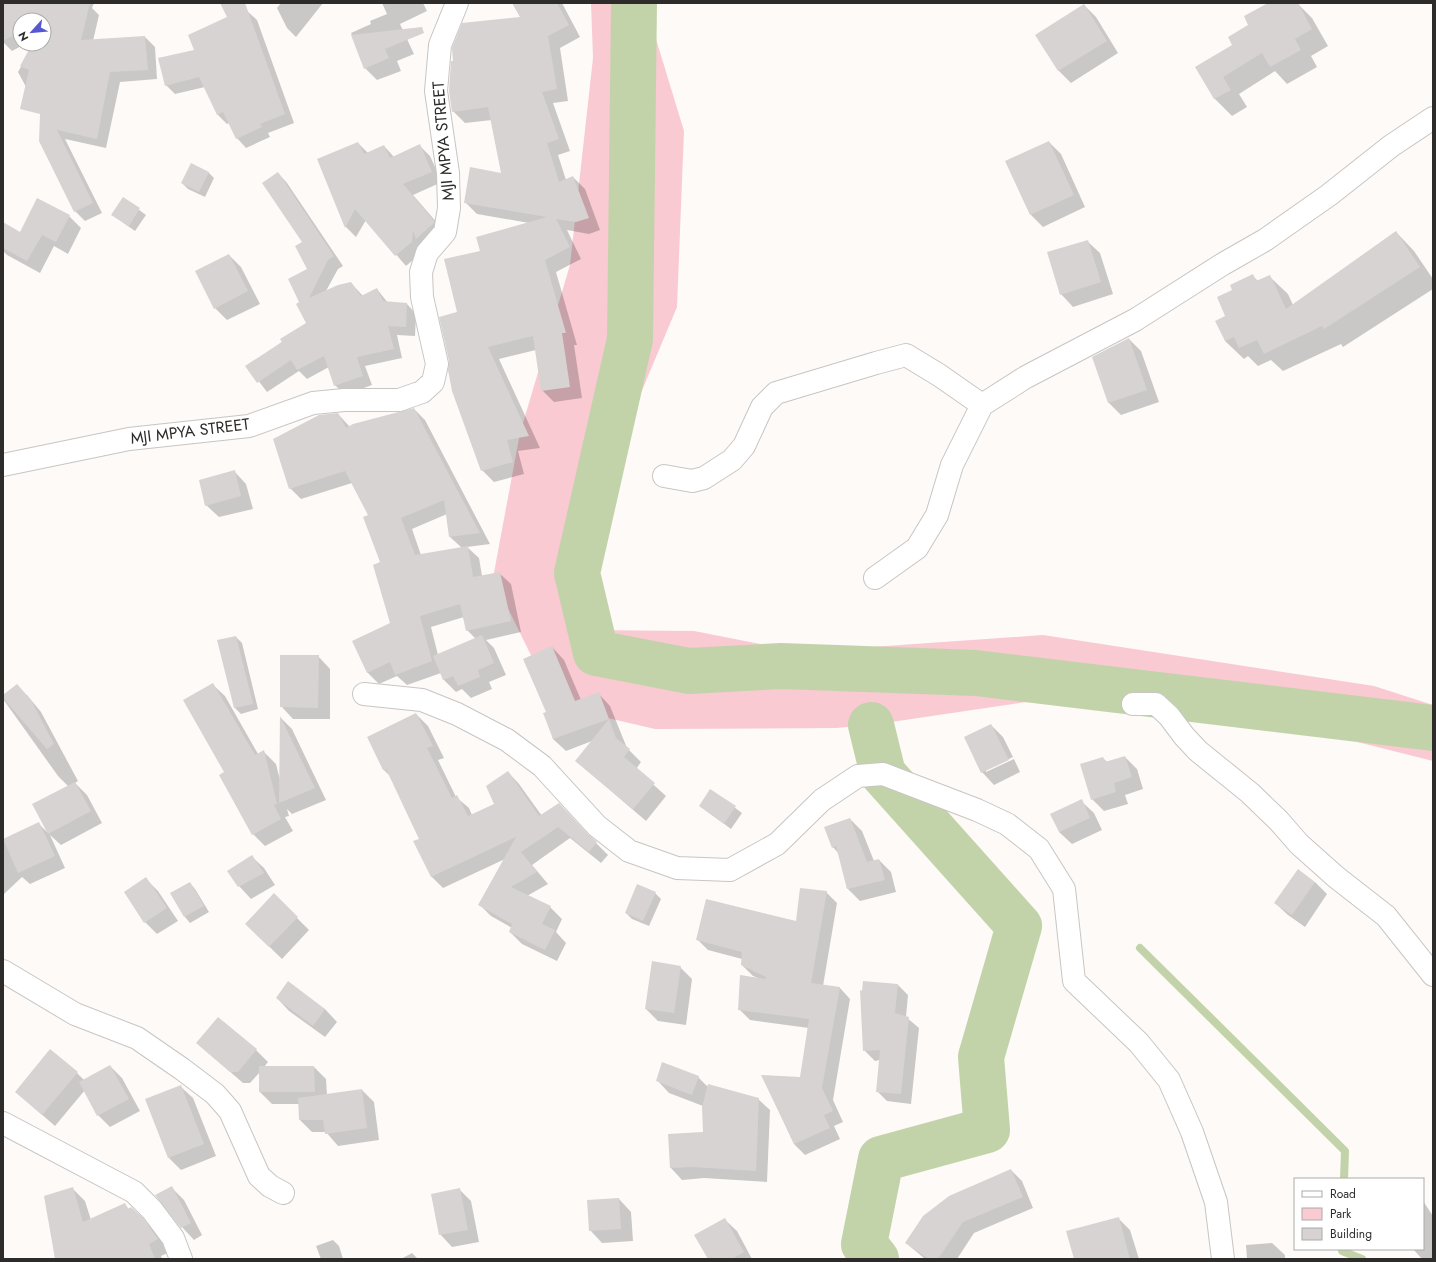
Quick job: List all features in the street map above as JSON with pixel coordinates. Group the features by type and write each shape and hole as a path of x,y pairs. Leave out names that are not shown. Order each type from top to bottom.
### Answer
{"street":[{"name":"MJI MPYA STREET","path":"3,464 129,439 248,426 313,403 344,400 399,400 422,392 433,382 437,364 422,297 421,272 427,253 445,232 449,208 448,173 436,91 440,45 457,3"},
{"path":"875,578 917,548 937,515 952,465 982,405 1026,377 1135,320 1223,264 1265,240 1329,195 1391,146 1433,118"},
{"path":"664,476 692,481 704,478 732,460 744,446 762,407 776,393 869,364 906,355 939,375 982,405"},
{"path":"364,694 422,700 457,714 507,740 542,766 597,826 628,851 677,868 730,870 777,844 822,800 858,776 883,774 977,810 1007,824 1039,849 1064,888 1074,981 1139,1043 1169,1080 1192,1132 1216,1202 1222,1259"},
{"path":"1133,704 1156,704 1169,716 1184,736 1198,751 1250,793 1279,821 1299,844 1336,877 1386,916 1433,975"},
{"path":"3,971 75,1014 137,1038 215,1094 230,1111 259,1176 270,1186 282,1193"},
{"path":"3,1123 134,1192 152,1210 174,1238 181,1259"}],"green space":[{"path":"591,3 645,3 684,131 677,307 604,481 583,547 580,630 694,631 800,652 1043,635 1374,686 1433,705 1433,761 1135,686 871,725 836,728 655,729 556,706 493,578 520,433 570,265 593,58"}],"building":[{"path":"3,3 90,3 81,40 145,36 148,70 110,72 97,139 57,130 93,203 74,212 39,141 40,114 20,109 29,70 20,66 28,52 52,52 52,12 12,12 12,36 3,41"},
{"path":"220,3 245,3 285,114 260,124 262,127 236,139 223,112 217,115 199,77 165,86 158,58 194,50 188,35 227,17"},
{"path":"512,3 557,3 569,25 548,36 557,89 542,92 559,139 547,143 559,182 573,176 589,218 576,222 556,219 570,247 545,260 566,333 562,333 570,387 541,391 533,336 488,347 529,436 507,440 513,462 481,471 452,391 448,370 449,361 439,317 457,312 444,259 480,251 476,237 547,217 464,203 470,167 501,173 488,107 452,112 449,91 451,61 453,61 452,48 462,23 520,17"},
{"path":"1268,3 1298,3 1312,29 1295,39 1301,50 1270,67 1262,53 1223,77 1231,90 1214,99 1195,67 1232,45 1228,37 1248,25 1244,16"},
{"path":"1084,4 1107,41 1058,71 1035,35"},
{"path":"422,27 424,33 385,49 389,58 364,69 351,35"},
{"path":"1049,141 1074,195 1030,215 1005,161"},
{"path":"358,142 364,154 384,145 390,158 420,144 432,172 403,184 434,221 434,223 416,239 413,230 412,242 395,256 355,209 345,228 317,159"},
{"path":"191,163 209,172 199,192 181,183"},
{"path":"278,172 334,256 328,260 309,298 338,285 351,282 361,296 377,288 383,301 407,303 406,327 388,326 394,349 357,357 363,376 334,386 324,356 297,370 291,360 257,383 245,366 282,342 280,339 306,323 296,304 299,302 288,279 307,269 295,246 302,242 262,183"},
{"path":"123,197 140,208 129,226 111,215"},
{"path":"37,198 70,215 56,242 42,235 27,261 3,248 3,222 20,232"},
{"path":"1396,231 1420,267 1324,329 1322,326 1264,354 1257,340 1239,348 1234,337 1225,341 1215,321 1225,316 1217,297 1232,290 1230,285 1253,274 1256,281 1270,275 1286,309"},
{"path":"1088,240 1101,282 1060,295 1047,252"},
{"path":"229,254 248,291 214,309 195,271"},
{"path":"1129,338 1147,390 1108,403 1092,357"},
{"path":"414,408 480,533 449,537 444,500 401,518 415,555 468,546 473,577 500,572 511,621 466,631 460,604 420,616 432,661 395,675 390,662 367,673 352,641 390,623 373,565 380,562 363,517 368,515 345,471 289,489 273,439 319,415 338,413 346,428 353,424"},
{"path":"235,470 241,496 205,506 199,480"},
{"path":"482,635 494,663 478,670 480,677 458,686 453,676 443,680 433,656"},
{"path":"236,636 253,704 234,708 217,640"},
{"path":"552,646 575,701 599,692 609,719 553,739 543,713 546,712 523,659"},
{"path":"280,655 319,655 318,708 280,707"},
{"path":"213,683 255,755 264,750 277,804 274,805 281,819 252,835 219,775 224,772 183,700"},
{"path":"17,684 31,700 54,744 47,749 3,698 3,695"},
{"path":"416,713 433,746 427,748 452,798 457,795 468,816 494,804 486,786 508,771 539,816 559,803 597,842 589,852 558,827 521,852 537,872 511,887 551,906 542,924 555,930 545,950 509,932 512,924 478,905 516,837 431,877 413,841 419,839 386,769 383,770 367,737"},
{"path":"280,716 315,788 279,803"},
{"path":"609,719 616,738 630,749 624,757 655,783 633,809 575,761"},
{"path":"991,724 1009,760 981,773 964,737"},
{"path":"1125,756 1132,777 1114,783 1116,792 1091,800 1080,764 1103,757 1105,762"},
{"path":"75,782 91,811 48,834 32,804"},
{"path":"710,789 736,806 724,824 699,806"},
{"path":"1082,799 1090,818 1059,832 1050,814"},
{"path":"850,818 867,862 879,859 885,880 847,889 836,846 832,848 824,827"},
{"path":"39,822 55,856 18,873 3,839"},
{"path":"252,855 264,873 238,887 227,871"},
{"path":"1298,869 1315,882 1292,915 1274,903"},
{"path":"146,877 167,908 144,923 124,892"},
{"path":"190,882 204,906 184,917 170,893"},
{"path":"637,884 656,892 643,921 625,913"},
{"path":"800,888 827,891 811,983 840,987 822,1088 833,1111 824,1115 830,1128 794,1144 761,1075 800,1077 809,1019 738,1010 740,975 766,979 766,977 741,965 742,952 696,940 706,899 796,921"},
{"path":"274,893 298,917 269,947 245,924"},
{"path":"652,961 681,966 674,1013 645,1009"},
{"path":"288,981 325,1009 313,1026 276,998"},
{"path":"863,981 898,984 895,1013 909,1017 901,1094 876,1092 880,1050 863,1051 860,990 862,991"},
{"path":"218,1017 257,1049 238,1072 230,1072 196,1043"},
{"path":"50,1049 78,1072 42,1115 15,1092"},
{"path":"662,1062 699,1076 692,1095 656,1081"},
{"path":"110,1065 129,1099 97,1116 79,1082"},
{"path":"259,1066 314,1066 315,1092 259,1092"},
{"path":"708,1084 759,1098 756,1171 692,1167 670,1168 668,1134 703,1132 702,1107"},
{"path":"181,1085 204,1144 168,1158 145,1099"},
{"path":"362,1089 367,1128 325,1134 323,1120 299,1120 298,1098"},
{"path":"1011,1169 1023,1197 963,1222 938,1259 929,1259 905,1243 923,1216 949,1196"},
{"path":"172,1186 191,1223 181,1228 155,1195"},
{"path":"73,1187 83,1222 125,1203 128,1209 131,1207 143,1218 158,1239 149,1244 155,1259 55,1259 44,1196"},
{"path":"460,1188 468,1230 439,1235 431,1194"},
{"path":"619,1198 621,1229 589,1231 587,1200"},
{"path":"1119,1217 1130,1259 1074,1259 1066,1231"},
{"path":"725,1218 744,1252 732,1259 708,1259 694,1235"}],"waterway":[{"path":"634,3 630,339 577,573 596,653 689,671 781,666 976,673 1433,728"},
{"path":"871,725 883,774 1019,926 981,1057 987,1130 881,1159 864,1244 876,1259"},
{"path":"1140,948 1345,1151 1344,1178"},
{"path":"1342,1250 1362,1259"}]}
